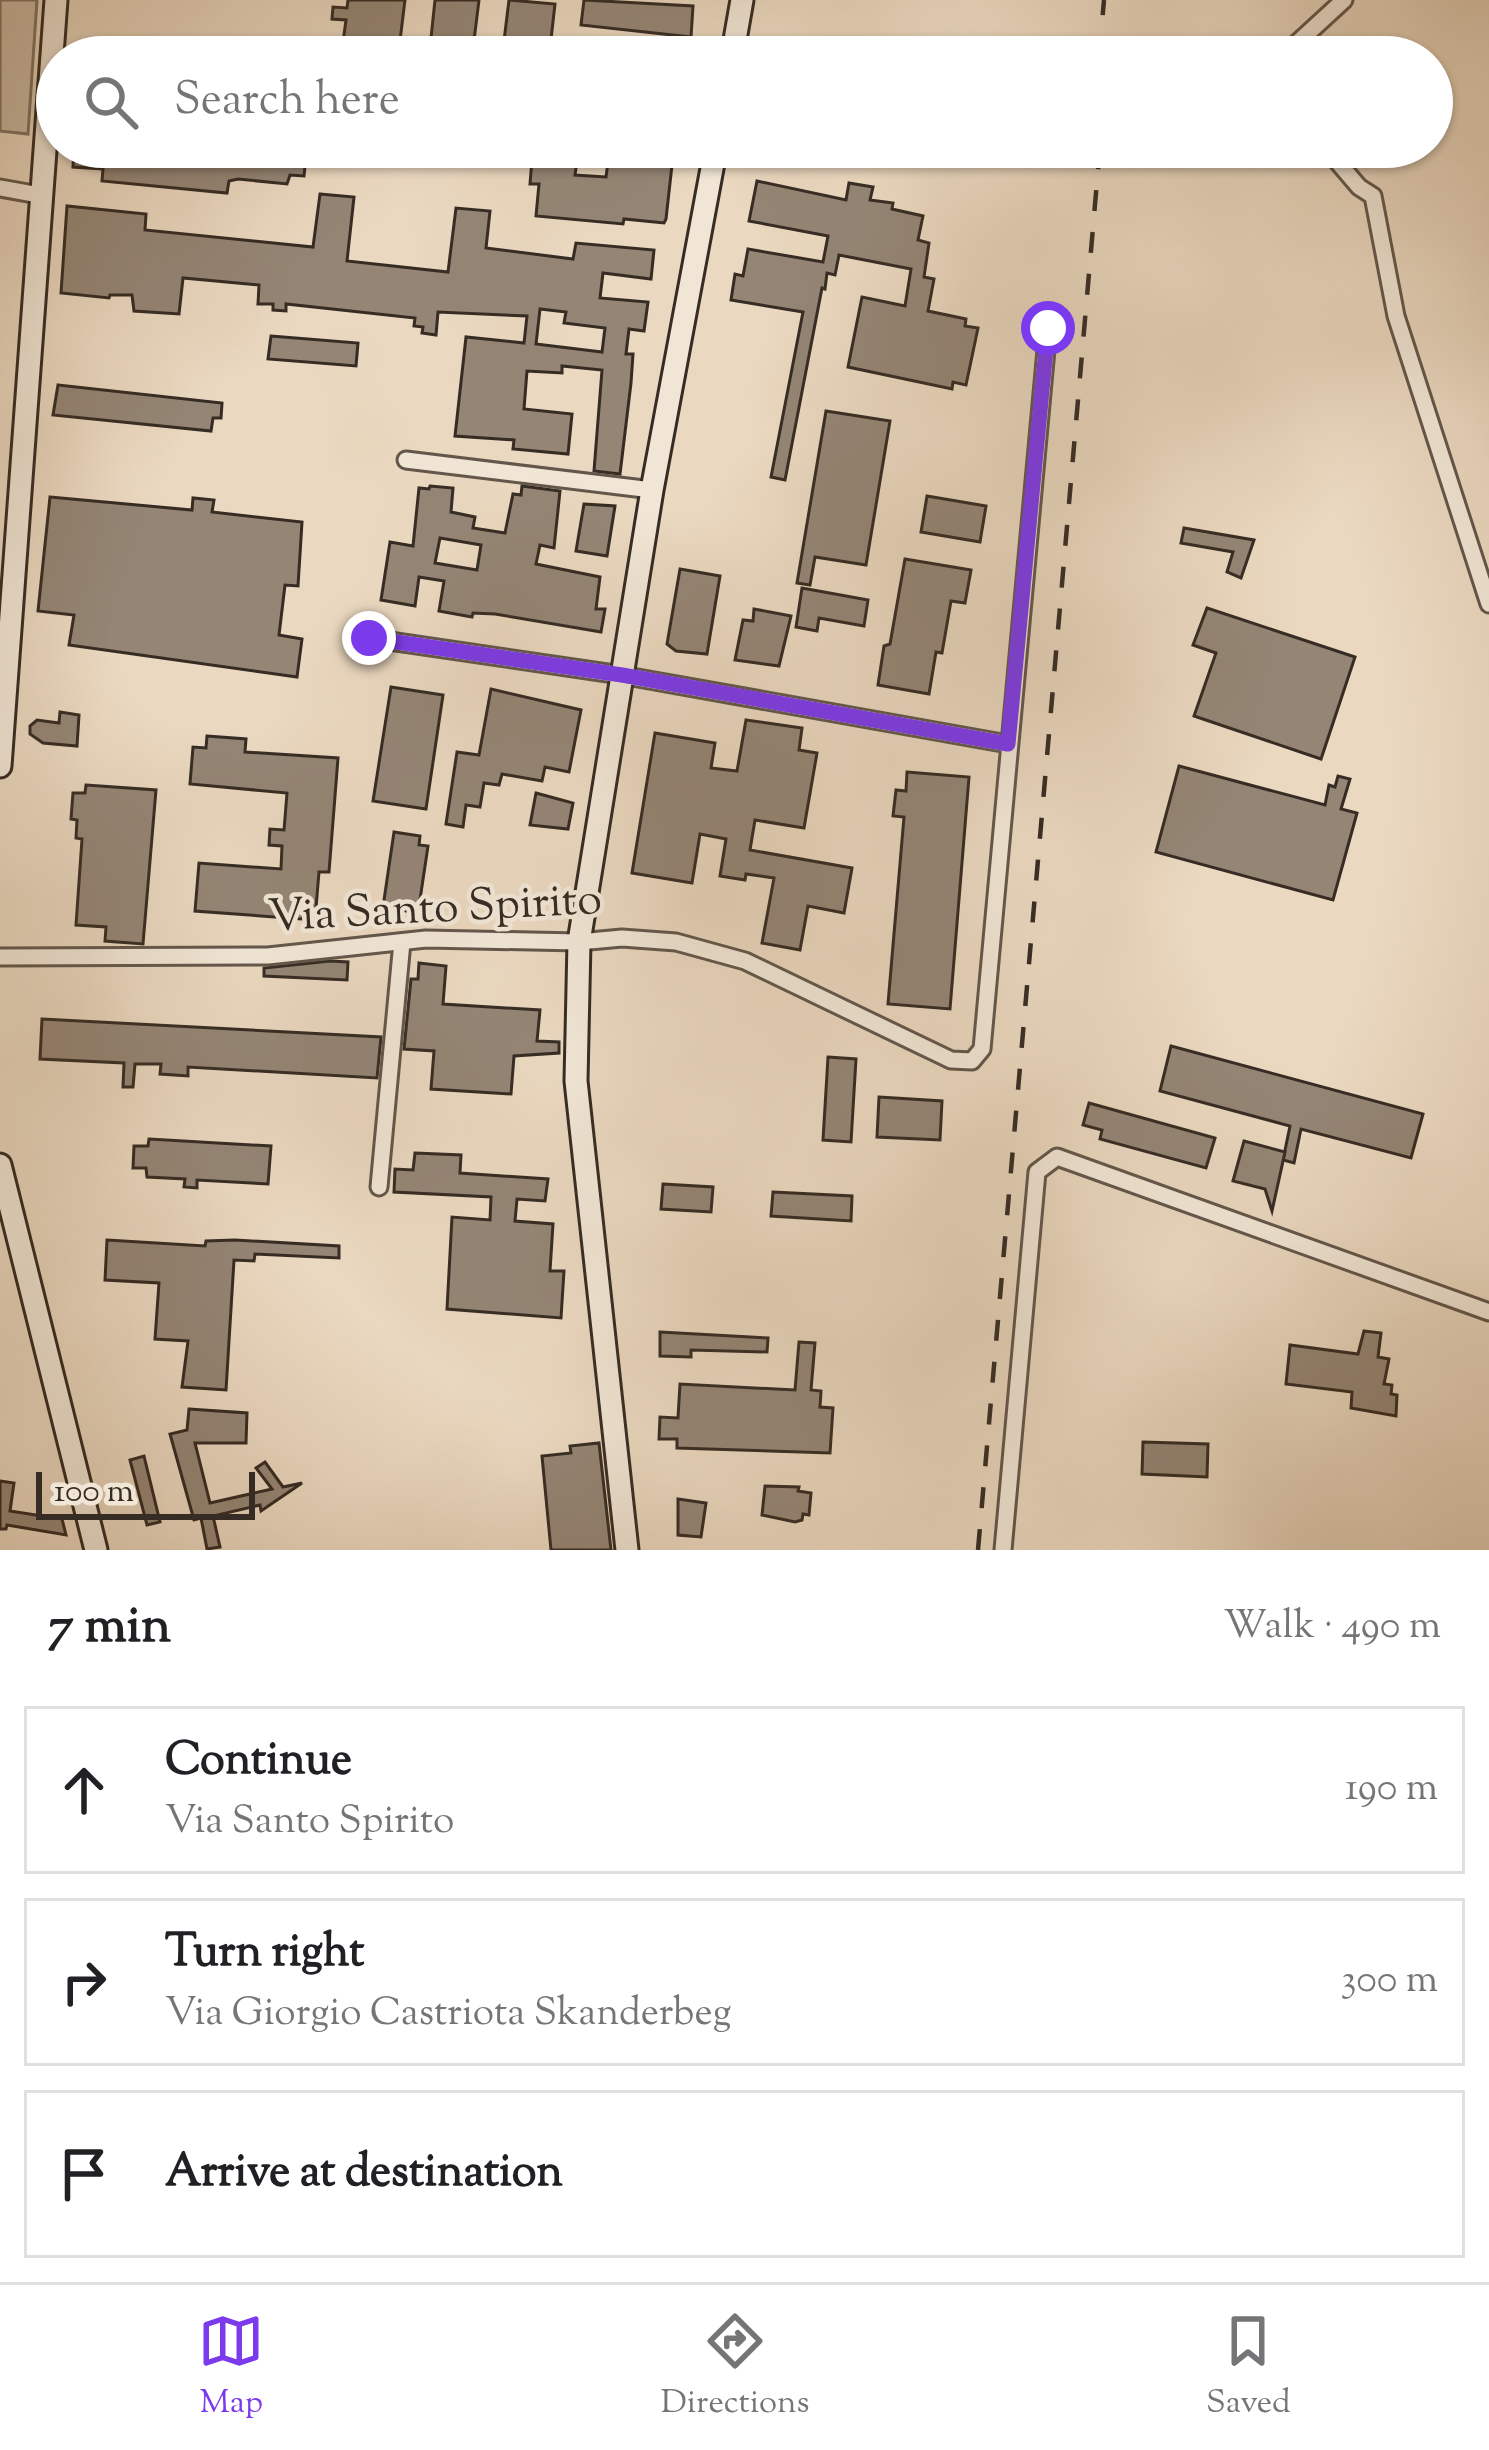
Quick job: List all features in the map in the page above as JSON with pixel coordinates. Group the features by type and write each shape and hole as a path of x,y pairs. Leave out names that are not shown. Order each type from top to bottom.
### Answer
{"street":[{"path":"53,36 56,0"},
{"path":"736,36 742,0"},
{"path":"1305,36 1344,0"},
{"path":"0,766 41,168"},
{"path":"627,1550 576,1082 579,942 652,490 712,168"},
{"path":"1343,168 1373,196 1396,316 1489,604"},
{"path":"0,188 39,195"},
{"name":"Via Santo Spirito","path":"0,957 268,956 402,942 622,938 676,942 745,961 951,1060 972,1061 982,1048 1048,328"},
{"path":"406,460 652,490"},
{"path":"369,638 622,675 1008,744"},
{"path":"379,1187 402,942"},
{"path":"1003,1550 1037,1172 1057,1157 1489,1312"},
{"path":"0,1165 96,1550"}],"shaded area":[{"path":"0,0 37,0 28,134 0,131"}],"building":[{"path":"348,0 405,0 401,36 344,36 346,20 332,19 333,7 347,8"},
{"path":"435,0 479,0 475,36 431,36"},
{"path":"509,0 555,4 551,36 505,36"},
{"path":"584,0 693,6 691,36 581,25"},
{"path":"88,168 305,168 304,176 290,175 287,184 229,181 227,193 102,181 103,169"},
{"path":"531,168 576,168 575,175 606,177 607,168 672,168 664,223 536,216 539,184 530,184"},
{"path":"757,181 846,200 849,183 873,187 870,200 893,203 892,209 923,216 918,240 929,243 924,277 934,279 928,311 966,319 965,326 978,328 966,385 953,382 952,389 848,367 862,297 905,306 911,269 839,255 835,275 827,273 822,288 785,480 771,477 803,312 731,300 735,274 743,276 748,249 823,262 828,236 749,221"},
{"path":"320,194 354,197 347,261 448,272 456,208 490,211 486,248 573,259 576,243 654,250 651,279 603,273 600,298 648,302 644,331 629,329 626,354 633,354 620,474 594,471 602,370 562,366 562,373 527,371 524,409 572,414 568,454 513,449 514,440 455,436 466,337 524,343 527,316 438,312 436,335 422,333 423,327 414,326 415,318 286,304 286,311 273,310 273,304 258,304 259,285 183,278 179,314 134,311 132,295 109,298 61,293 67,206 146,214 145,230 313,247","holes":["540,309 566,312 564,323 605,328 602,352 536,344"]},
{"path":"271,336 358,343 356,366 268,359"},
{"path":"58,385 222,403 221,418 213,418 211,431 53,415"},
{"path":"826,411 890,421 866,565 815,557 810,585 797,583"},
{"path":"522,486 560,491 554,548 540,545 536,564 600,577 596,609 605,609 601,632 495,614 473,613 472,617 439,611 444,581 419,577 415,606 381,600 390,542 413,546 419,488 453,488 451,512 475,517 473,528 505,533 513,494 521,495","holes":["440,538 481,545 477,570 435,563"]},
{"path":"927,496 986,506 980,542 921,532"},
{"path":"50,497 192,510 193,498 214,500 212,512 302,522 298,586 285,585 279,635 302,639 297,677 69,645 74,615 38,611"},
{"path":"584,504 615,506 607,556 576,551"},
{"path":"1184,528 1254,540 1241,578 1227,572 1233,552 1181,543"},
{"path":"905,559 971,570 965,603 951,601 929,694 878,685"},
{"path":"680,569 720,576 707,654 676,651 667,644"},
{"path":"802,588 868,600 864,626 819,618 817,631 796,627"},
{"path":"1207,608 1355,657 1321,759 1194,716 1216,653 1193,645"},
{"path":"754,609 791,616 779,666 735,660 743,620 753,621"},
{"path":"391,687 443,695 426,809 373,801"},
{"path":"491,689 581,710 569,772 545,767 542,781 502,774 499,785 484,783 480,807 466,805 463,827 446,824 457,752 479,755"},
{"path":"60,712 79,715 77,746 43,743 30,734 37,720 59,723"},
{"path":"746,720 802,728 799,750 817,753 804,828 755,820 750,850 852,868 844,913 808,906 800,950 762,943 774,878 720,876 726,839 700,834 692,883 632,873 655,733 715,743 711,768 737,771"},
{"path":"207,736 246,739 245,752 338,758 329,872 319,872 315,920 195,911 199,863 281,869 282,846 269,845 270,829 284,830 287,793 190,784 193,747 206,748"},
{"path":"1179,766 1325,805 1329,785 1335,787 1338,776 1350,779 1341,809 1357,813 1333,900 1156,852"},
{"path":"907,772 969,777 950,1009 888,1004 904,817 893,816 896,790 906,791"},
{"path":"86,785 156,790 143,944 105,941 106,927 76,925 82,839 76,838 77,820 71,819 73,793 85,793"},
{"path":"536,793 573,803 568,829 530,825"},
{"path":"394,832 420,836 419,845 428,846 418,913 383,907"},
{"path":"348,962 347,980 264,976 264,968"},
{"path":"419,963 446,966 443,1004 540,1010 537,1041 559,1042 559,1053 514,1056 511,1094 431,1089 434,1051 404,1049 411,979 418,979"},
{"path":"42,1019 381,1037 377,1078 188,1067 188,1076 160,1074 161,1064 135,1064 133,1087 123,1087 124,1063 40,1059"},
{"path":"1171,1046 1423,1114 1411,1158 1301,1129 1294,1163 1283,1160 1290,1126 1160,1091"},
{"path":"828,1057 856,1059 851,1142 823,1140"},
{"path":"879,1097 942,1101 940,1140 877,1137"},
{"path":"1089,1103 1215,1138 1206,1168 1100,1139 1102,1130 1083,1125"},
{"path":"149,1139 271,1146 268,1184 197,1180 197,1188 184,1187 185,1179 147,1177 146,1168 133,1168 134,1146 148,1146"},
{"path":"1244,1141 1285,1152 1272,1211 1265,1189 1233,1181"},
{"path":"415,1153 461,1155 460,1173 548,1179 545,1201 517,1199 515,1221 553,1224 550,1271 564,1271 561,1318 447,1309 452,1217 490,1220 491,1197 394,1192 395,1169 413,1170"},
{"path":"663,1184 713,1187 711,1212 661,1209"},
{"path":"773,1192 852,1196 851,1221 771,1216"},
{"path":"107,1240 339,1246 339,1258 255,1254 254,1261 234,1260 226,1390 182,1387 188,1341 155,1339 159,1283 105,1280"},
{"path":"1364,1331 1381,1333 1378,1357 1389,1359 1384,1384 1392,1385 1391,1394 1397,1395 1396,1416 1351,1408 1352,1392 1286,1384 1290,1345 1358,1354"},
{"path":"660,1332 768,1338 767,1352 691,1350 691,1357 660,1356"},
{"path":"799,1342 815,1343 811,1390 821,1391 820,1407 833,1408 830,1453 677,1448 677,1439 659,1439 660,1417 678,1418 680,1384 795,1390"},
{"path":"189,1409 247,1413 246,1443 195,1443 210,1503 272,1489 256,1468 265,1462 283,1487 302,1483 261,1511 260,1505 213,1516 220,1547 207,1549 201,1518 194,1520 170,1434 187,1430"},
{"path":"1143,1442 1208,1444 1207,1477 1142,1474"},
{"path":"599,1443 611,1550 551,1550 542,1456"},
{"path":"144,1456 160,1522 147,1525 130,1460"},
{"path":"0,1481 14,1483 10,1511 62,1519 66,1535 7,1525 0,1529"},
{"path":"765,1486 799,1487 798,1491 811,1493 809,1515 795,1522 762,1515"},
{"path":"678,1499 706,1503 701,1537 678,1535"}],"railway":[{"path":"1101,36 1104,0"},
{"path":"978,1550 1098,168"}],"route":[{"path":"369,638 622,675 1008,744 1048,328"}]}
